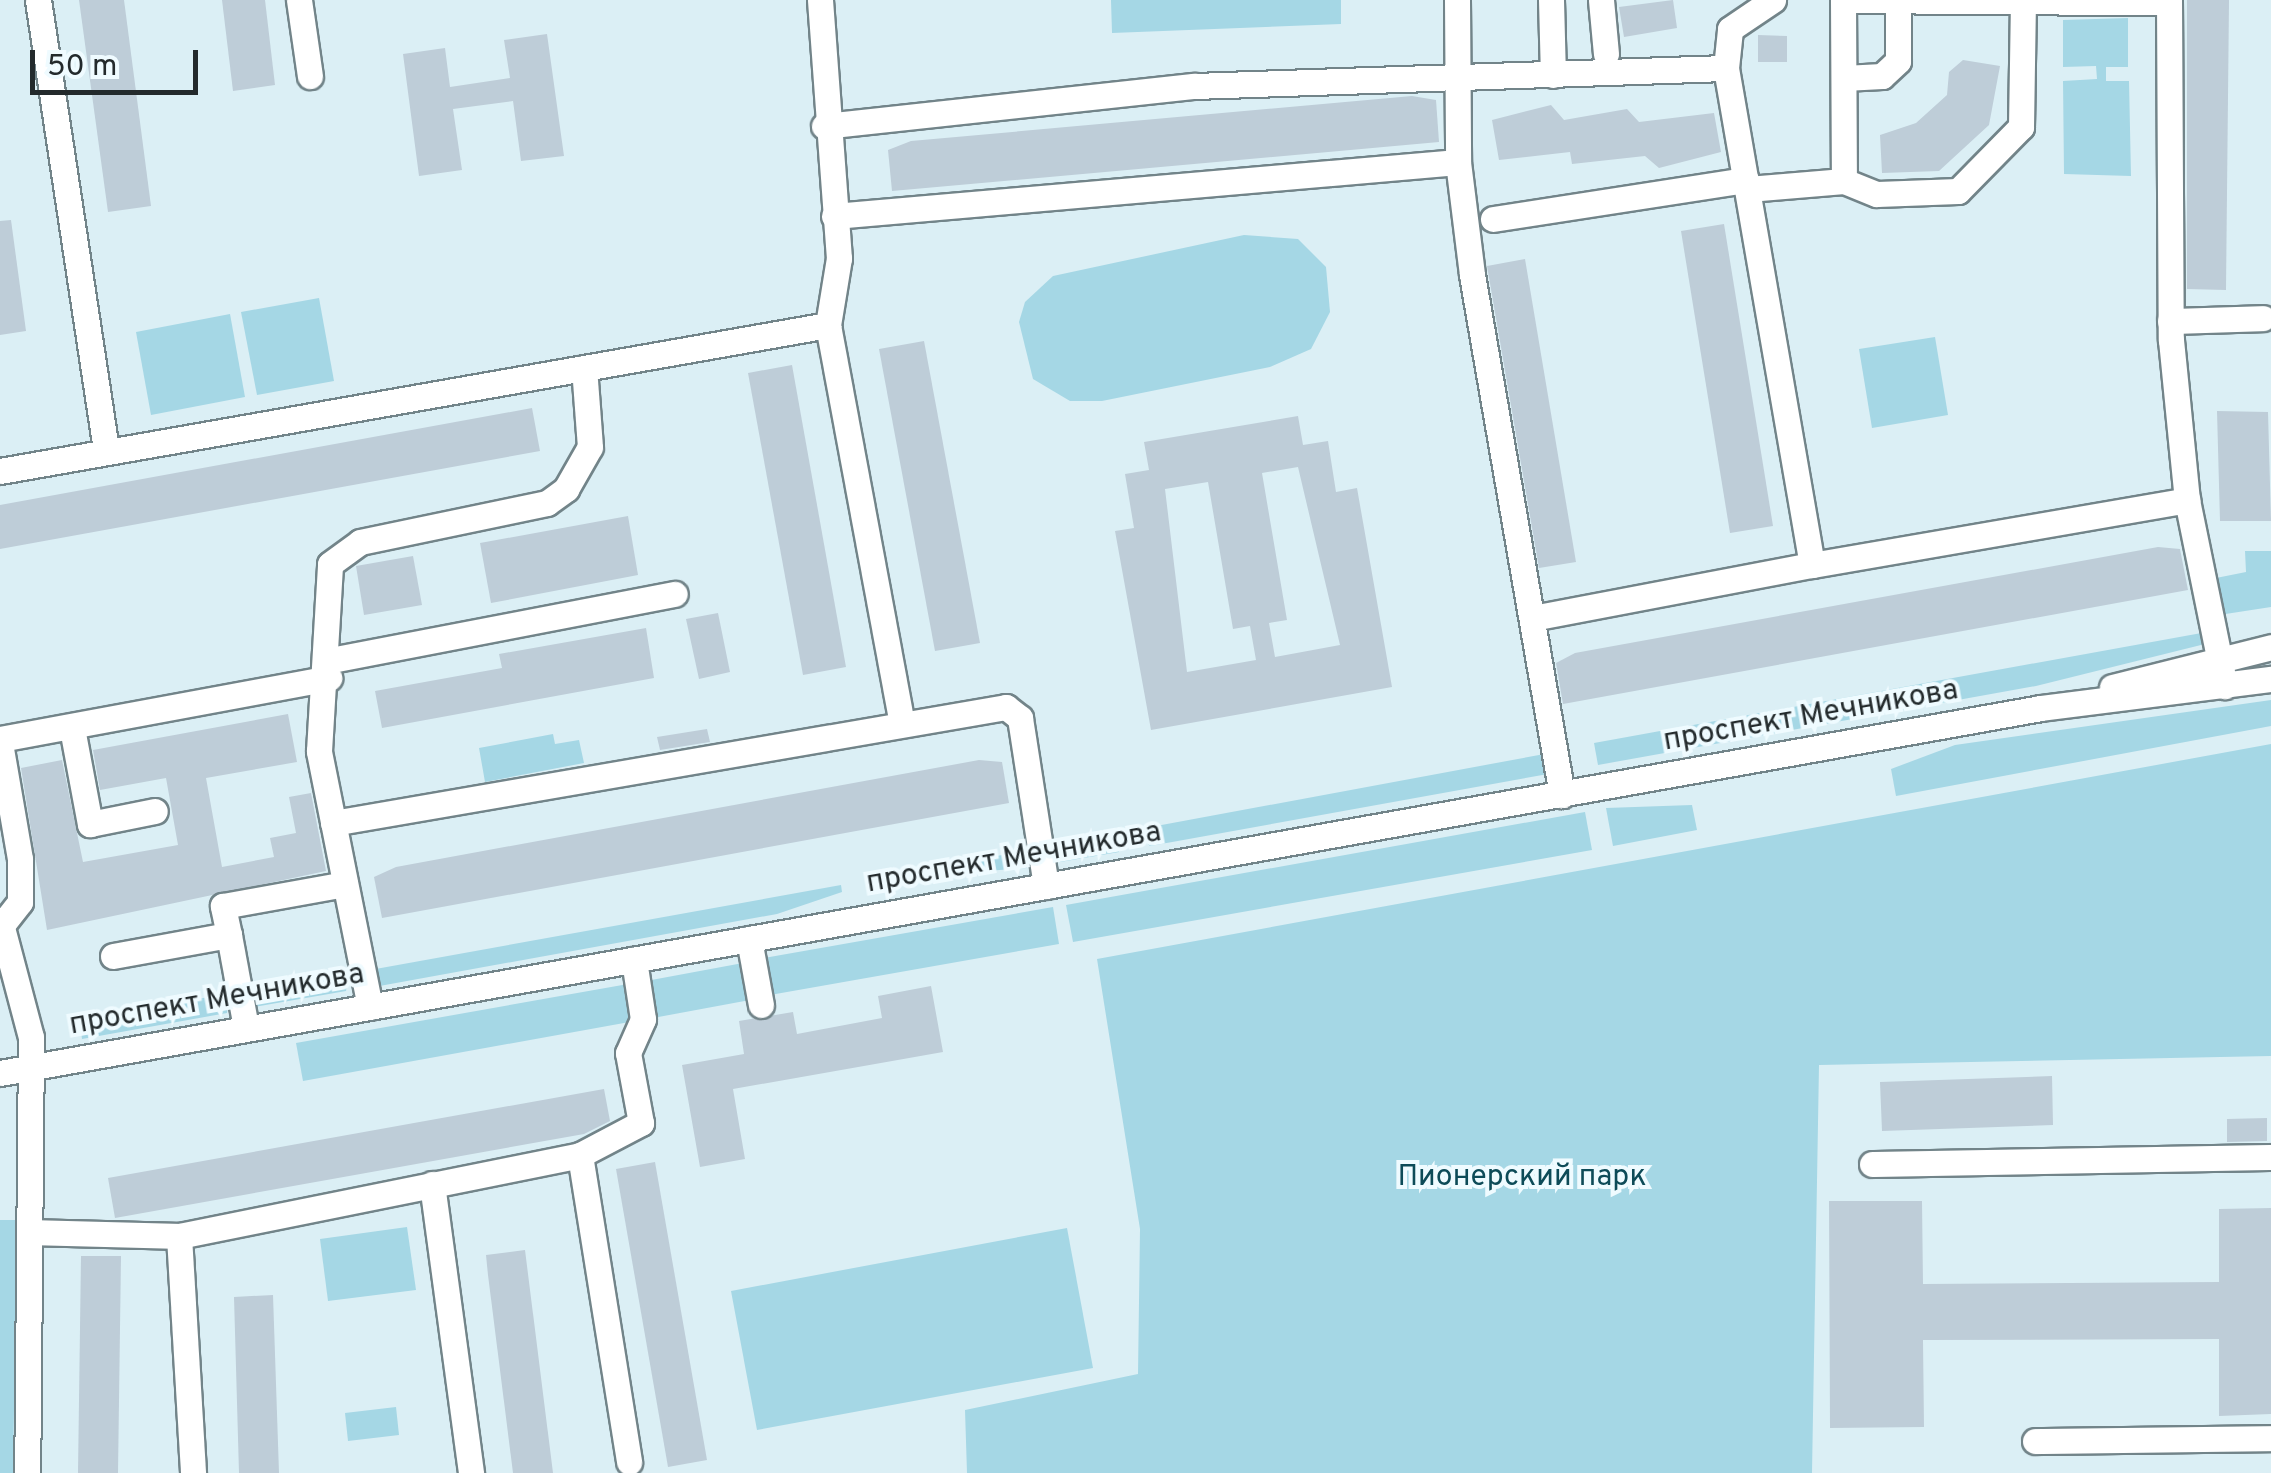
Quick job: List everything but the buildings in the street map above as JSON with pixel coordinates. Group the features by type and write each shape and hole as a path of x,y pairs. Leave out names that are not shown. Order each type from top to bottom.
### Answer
{"street":[{"path":"38,0 106,452"},
{"path":"300,0 310,76"},
{"path":"820,0 824,126 839,258 828,324 902,723"},
{"path":"1457,0 1458,162 1562,795"},
{"path":"1550,0 1553,76"},
{"path":"1601,0 1606,54"},
{"path":"1773,0 1730,29 1726,68 1812,565"},
{"path":"1844,181 1843,0 2169,1 2170,321 2186,500 2224,686"},
{"path":"1844,78 1882,76 1898,61 1898,2"},
{"path":"1493,219 1747,185 1844,181 1877,194 1958,190 2021,126 2023,3"},
{"path":"824,126 1194,86 1458,74 1553,76 1726,68"},
{"path":"834,216 1458,162"},
{"path":"2170,321 2263,318"},
{"path":"0,471 828,324"},
{"path":"370,1007 319,752 330,669 328,580 342,550 547,503 566,489 590,448 584,368"},
{"path":"1533,618 2186,500"},
{"path":"26,1473 33,1067 2,922 20,902 20,859 0,741 675,594"},
{"name":"проспект Мечникова","path":"2040,708 2220,656 2271,647"},
{"name":"проспект Мечникова","path":"0,1073 2040,708 2271,679"},
{"path":"334,823 1006,707 1020,718 1046,886"},
{"path":"72,728 90,824 156,812"},
{"path":"246,1028 224,906 346,884"},
{"path":"113,956 229,935"},
{"path":"749,940 760,1006"},
{"path":"31,1232 179,1236 580,1155 641,1124 628,1053 643,1019 634,960"},
{"path":"580,1155 630,1462"},
{"path":"1872,1164 2271,1157"},
{"path":"432,1184 471,1473"},
{"path":"179,1236 193,1473"},
{"path":"2034,1441 2271,1438"}],"green space":[{"path":"1111,0 1341,0 1341,24 1112,33"},
{"path":"2128,18 2128,67 2106,67 2106,81 2129,81 2131,176 2064,174 2063,81 2097,79 2096,66 2063,67 2063,20"},
{"path":"1244,235 1298,239 1326,267 1330,312 1311,349 1270,367 1102,401 1070,401 1033,379 1019,322 1025,302 1053,276"},
{"path":"319,298 334,381 257,395 241,312"},
{"path":"230,314 245,397 151,415 136,332"},
{"path":"1935,337 1948,415 1872,428 1859,349"},
{"path":"2245,551 2271,551 2271,607 2219,615 2216,578 2246,572"},
{"path":"2207,632 2209,643 2036,686 1598,765 1594,743"},
{"path":"2271,700 2271,726 1896,796 1891,769 1955,745"},
{"path":"553,734 555,744 579,740 584,763 485,782 479,748"},
{"name":"Пионерский парк","path":"2271,744 2271,1056 1819,1065 1812,1473 967,1473 965,1410 1138,1374 1140,1229 1097,959"},
{"path":"1550,753 1548,774 1150,846 1142,839 1140,829"},
{"path":"1692,805 1697,830 1613,846 1606,808"},
{"path":"1585,812 1592,850 1073,942 1066,905"},
{"path":"1119,834 1119,852 1060,862 1057,845"},
{"path":"1025,851 1027,868 941,874 940,866"},
{"path":"841,885 842,892 777,914 374,987 370,970"},
{"path":"1053,907 1059,944 770,995 764,958"},
{"path":"743,963 750,1000 653,1018 646,981"},
{"path":"349,973 346,991 254,1007 246,990"},
{"path":"628,984 635,1021 303,1081 296,1043"},
{"path":"229,993 227,1013 82,1039 80,1022"},
{"path":"0,1220 17,1220 13,1473 0,1473"},
{"path":"407,1227 416,1290 328,1301 320,1239"},
{"path":"1067,1228 1093,1368 757,1430 731,1291"},
{"path":"396,1407 399,1435 348,1441 345,1413"}]}
